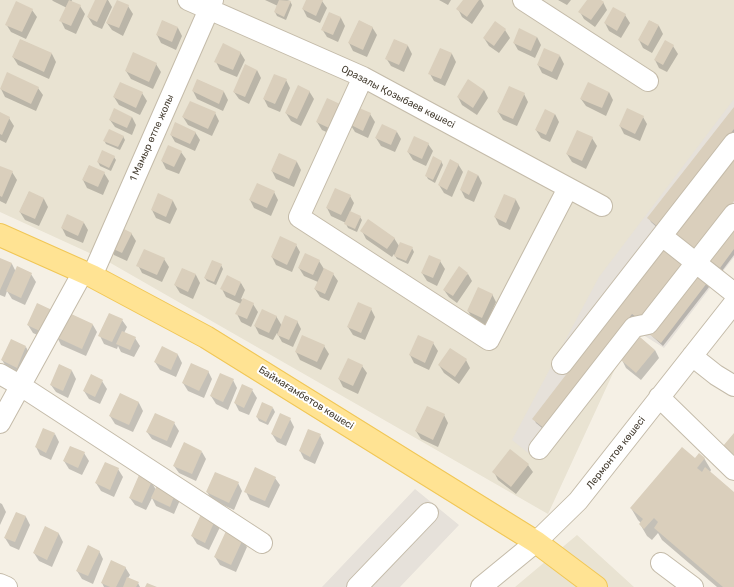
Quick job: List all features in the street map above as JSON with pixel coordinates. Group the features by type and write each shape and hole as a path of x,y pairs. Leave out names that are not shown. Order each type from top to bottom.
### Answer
{"main road":[{"name":"Баймағамбетов көшесі","path":"0,235 87,274 206,337 536,542 596,587"}],"street":[{"name":"Оразалы Қозыбаев көшесі","path":"188,0 211,5 363,77 602,206"},
{"path":"523,0 648,81"},
{"name":"1 Мамыр өтпе жолы","path":"0,423 87,274 211,5"},
{"path":"363,77 299,217 489,340 568,188"},
{"path":"562,364 734,143"},
{"path":"539,449 634,327 648,324 734,214"},
{"path":"662,236 734,293"},
{"name":"Лермонтов көшесі","path":"481,587 536,542 578,501 734,302"},
{"path":"692,356 734,386"},
{"path":"0,374 21,386 262,543"},
{"path":"660,397 734,470"},
{"path":"357,587 428,513"},
{"path":"660,563 693,587"},
{"path":"0,584 7,587"}],"shaded area":[{"path":"0,0 734,0 734,111 548,514 107,261 0,212"},
{"path":"734,99 734,257 664,348 640,333 537,460 512,440 599,277"},
{"path":"415,489 459,525 400,587 322,587"},
{"path":"577,535 634,587 515,587"}],"building":[{"path":"69,0 81,5 71,26 59,21"},
{"path":"95,0 107,0 97,22 87,17"},
{"path":"117,0 129,5 119,28 106,23"},
{"path":"279,0 291,1 284,17 274,12"},
{"path":"306,0 323,0 316,16 302,9"},
{"path":"463,0 479,0 467,17 456,9"},
{"path":"587,0 601,0 604,2 591,20 578,12"},
{"path":"16,1 33,9 22,32 5,25"},
{"path":"613,7 626,14 617,31 604,23"},
{"path":"329,12 341,17 333,35 321,30"},
{"path":"162,20 178,27 172,42 156,35"},
{"path":"359,20 373,27 363,50 348,43"},
{"path":"649,20 659,25 648,46 638,40"},
{"path":"495,21 506,29 494,46 483,38"},
{"path":"519,28 537,37 531,51 513,43"},
{"path":"20,39 52,53 44,72 12,57"},
{"path":"394,39 408,45 399,65 385,59"},
{"path":"665,40 674,45 663,65 654,60"},
{"path":"223,43 241,52 233,70 214,62"},
{"path":"440,48 452,53 441,79 428,74"},
{"path":"544,48 560,55 552,72 537,65"},
{"path":"133,52 157,63 149,82 125,71"},
{"path":"245,64 257,70 245,97 233,92"},
{"path":"7,72 39,87 31,104 0,89"},
{"path":"274,74 287,79 275,104 263,99"},
{"path":"197,79 224,91 219,104 192,91"},
{"path":"468,79 484,90 473,108 457,97"},
{"path":"120,82 143,92 136,108 113,97"},
{"path":"588,82 609,92 602,108 580,99"},
{"path":"298,85 310,91 297,119 285,113"},
{"path":"509,86 525,93 513,119 497,112"},
{"path":"327,98 340,104 329,128 316,122"},
{"path":"190,101 216,112 208,129 182,117"},
{"path":"357,107 371,113 363,131 349,124"},
{"path":"734,107 734,129 658,227 647,218"},
{"path":"114,108 132,117 127,128 109,120"},
{"path":"627,108 644,116 635,134 619,126"},
{"path":"545,109 555,114 546,135 535,130"},
{"path":"0,112 10,117 2,135 0,134"},
{"path":"175,122 196,132 190,144 170,135"},
{"path":"382,124 397,131 391,145 375,138"},
{"path":"109,129 124,136 118,147 103,141"},
{"path":"577,130 593,137 582,161 566,154"},
{"path":"414,136 429,143 422,159 407,152"},
{"path":"168,145 182,151 174,167 161,161"},
{"path":"102,150 115,156 109,168 97,162"},
{"path":"279,153 297,161 289,179 271,171"},
{"path":"734,155 734,201 695,252 672,234"},
{"path":"433,156 442,161 433,180 425,176"},
{"path":"450,159 459,164 447,190 438,185"},
{"path":"89,165 105,172 98,187 82,180"},
{"path":"0,166 13,171 2,197 0,196"},
{"path":"468,170 478,175 469,195 460,190"},
{"path":"257,183 275,191 267,208 249,200"},
{"path":"335,188 351,195 341,215 326,208"},
{"path":"29,191 44,198 35,219 19,212"},
{"path":"158,193 173,200 166,217 151,210"},
{"path":"504,194 516,199 506,223 494,217"},
{"path":"350,211 361,216 355,229 344,224"},
{"path":"67,214 84,222 78,236 61,228"},
{"path":"368,219 395,238 387,249 360,231"},
{"path":"734,225 734,249 720,268 708,259"},
{"path":"118,226 132,233 122,253 109,247"},
{"path":"280,236 297,244 287,265 271,257"},
{"path":"400,242 413,247 406,261 394,256"},
{"path":"664,247 686,264 642,321 632,314 545,429 532,419"},
{"path":"144,249 165,258 157,275 136,266"},
{"path":"305,253 320,260 313,275 298,268"},
{"path":"429,255 441,260 433,278 421,273"},
{"path":"0,258 12,263 0,290"},
{"path":"212,260 222,264 214,282 204,278"},
{"path":"17,266 32,273 21,298 6,291"},
{"path":"459,266 468,273 453,296 443,290"},
{"path":"182,268 196,274 188,292 174,285"},
{"path":"324,268 334,273 325,294 314,289"},
{"path":"696,274 707,283 661,343 649,334"},
{"path":"227,275 241,282 235,296 220,289"},
{"path":"478,287 493,294 482,318 467,311"},
{"path":"243,298 254,303 247,319 235,314"},
{"path":"358,302 372,308 361,333 347,327"},
{"path":"37,303 52,310 42,332 27,325"},
{"path":"262,309 277,316 269,333 254,326"},
{"path":"67,312 93,324 82,349 56,337"},
{"path":"109,313 123,319 112,342 98,336"},
{"path":"285,315 298,321 289,340 277,335"},
{"path":"122,331 136,337 130,350 116,344"},
{"path":"302,335 325,345 317,362 295,352"},
{"path":"418,335 434,342 425,363 409,355"},
{"path":"640,337 655,350 636,373 621,360"},
{"path":"11,339 26,346 17,368 1,360"},
{"path":"162,346 178,354 171,370 154,362"},
{"path":"450,348 467,359 455,377 438,365"},
{"path":"348,358 363,365 353,386 338,379"},
{"path":"191,363 209,371 199,391 182,383"},
{"path":"59,364 72,370 63,391 50,385"},
{"path":"220,373 234,379 223,402 210,396"},
{"path":"91,374 103,380 95,397 83,391"},
{"path":"242,384 253,389 244,408 234,403"},
{"path":"120,393 139,402 129,425 109,416"},
{"path":"262,402 273,407 266,422 256,417"},
{"path":"427,406 445,414 433,440 415,431"},
{"path":"155,413 175,422 167,441 146,432"},
{"path":"280,413 291,418 281,439 271,434"},
{"path":"43,428 55,433 46,453 35,447"},
{"path":"308,429 321,434 310,457 299,451"},
{"path":"734,433 734,455 723,446"},
{"path":"184,442 202,451 192,474 173,466"},
{"path":"70,446 85,452 78,468 63,461"},
{"path":"682,447 695,458 699,453 705,458 697,468 702,472 705,467 734,492 734,587 723,587 654,528 658,522 654,518 644,529 639,524 643,519 630,508"},
{"path":"510,449 529,464 511,487 492,472"},
{"path":"105,462 119,468 110,490 95,483"},
{"path":"255,467 276,477 265,501 244,492"},
{"path":"215,472 239,482 229,503 206,492"},
{"path":"139,475 152,481 142,503 129,498"},
{"path":"158,483 176,491 170,507 151,498"},
{"path":"16,512 26,516 15,542 4,538"},
{"path":"202,512 216,518 205,543 191,536"},
{"path":"45,526 59,533 47,560 33,553"},
{"path":"226,531 243,539 231,565 214,557"},
{"path":"88,545 100,551 88,576 76,571"},
{"path":"111,560 126,567 116,587 110,587 101,583"},
{"path":"127,577 139,582 136,587 123,587"},
{"path":"147,583 157,587 145,587"}]}
